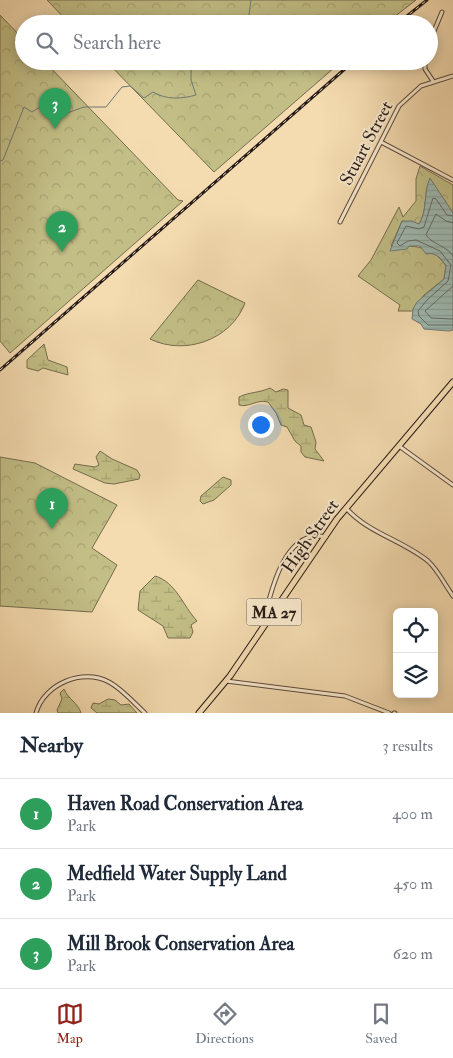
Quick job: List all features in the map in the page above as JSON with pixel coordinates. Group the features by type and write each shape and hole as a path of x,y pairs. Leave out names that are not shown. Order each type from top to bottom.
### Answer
{"main road":[{"name":"High Street","path":"199,713 226,681 346,508 453,382"}],"street":[{"path":"438,21 442,12"},
{"path":"426,70 433,81"},
{"name":"Stuart Street","path":"340,222 399,106 416,90 433,81 453,76"},
{"path":"381,142 453,180"},
{"path":"400,446 453,485"},
{"path":"346,508 370,529 401,543 426,560 453,596"},
{"path":"263,627 272,591 291,550 306,537 326,536"},
{"path":"36,713 43,698 58,684 87,677 112,684 145,713"},
{"path":"226,681 346,696 389,713"}],"green space":[{"path":"47,0 416,0 397,15 61,15"},
{"path":"0,15 15,31 15,70 53,70 178,200 183,201 10,353 0,341"},
{"path":"115,70 332,70 214,172"},
{"path":"420,166 453,185 453,213 430,179 422,219 419,224 402,221 391,246 422,248 435,254 446,266 444,279 424,295 413,311 398,311 400,305 358,276 371,260 399,207 403,217 416,201 416,179"},
{"path":"198,280 245,303 238,316 229,327 218,335 192,345 164,344 150,339"},
{"path":"44,344 48,360 67,367 68,375 43,368 38,371 27,368 27,360"},
{"path":"270,388 276,392 283,389 288,390 288,408 301,415 304,425 311,427 316,442 315,449 324,461 305,457 301,452 301,446 295,441 287,427 281,425 276,413 268,402 239,405 239,397"},
{"path":"100,451 112,459 137,470 140,475 139,479 114,484 105,483 73,469 75,464 95,467 99,465 96,457"},
{"path":"0,457 35,463 117,505 92,548 117,565 92,612 0,606"},
{"path":"223,477 231,480 231,485 214,500 203,504 200,501 201,496"},
{"path":"155,576 168,583 174,589 197,621 191,625 193,632 190,638 168,638 163,626 138,610 140,591"},
{"path":"64,689 78,706 81,713 58,713 57,710 62,699 60,693"},
{"path":"108,699 115,700 121,705 129,704 137,713 97,713 91,708 93,703 99,704"}],"water":[{"path":"430,178 453,213 453,330 449,331 424,329 421,324 412,319 413,309 417,302 444,279 446,266 442,260 438,256 426,254 420,246 409,246 407,249 390,251 402,221 412,221 419,224 422,219"}],"waterway":[{"path":"249,15 251,0"},
{"path":"0,161 3,160 24,107 32,112 61,94 67,94 67,113 84,107 106,107 122,87 130,86 144,98 153,92 169,98 196,95 191,80 191,70"}],"railway":[{"path":"408,15 427,0"},
{"path":"0,370 344,70"}],"place":[{"name":"Mill Brook Conservation Area","path":"55,129"},
{"name":"Medfield Water Supply Land","path":"62,252"},
{"name":"Haven Road Conservation Area","path":"52,529"}]}
